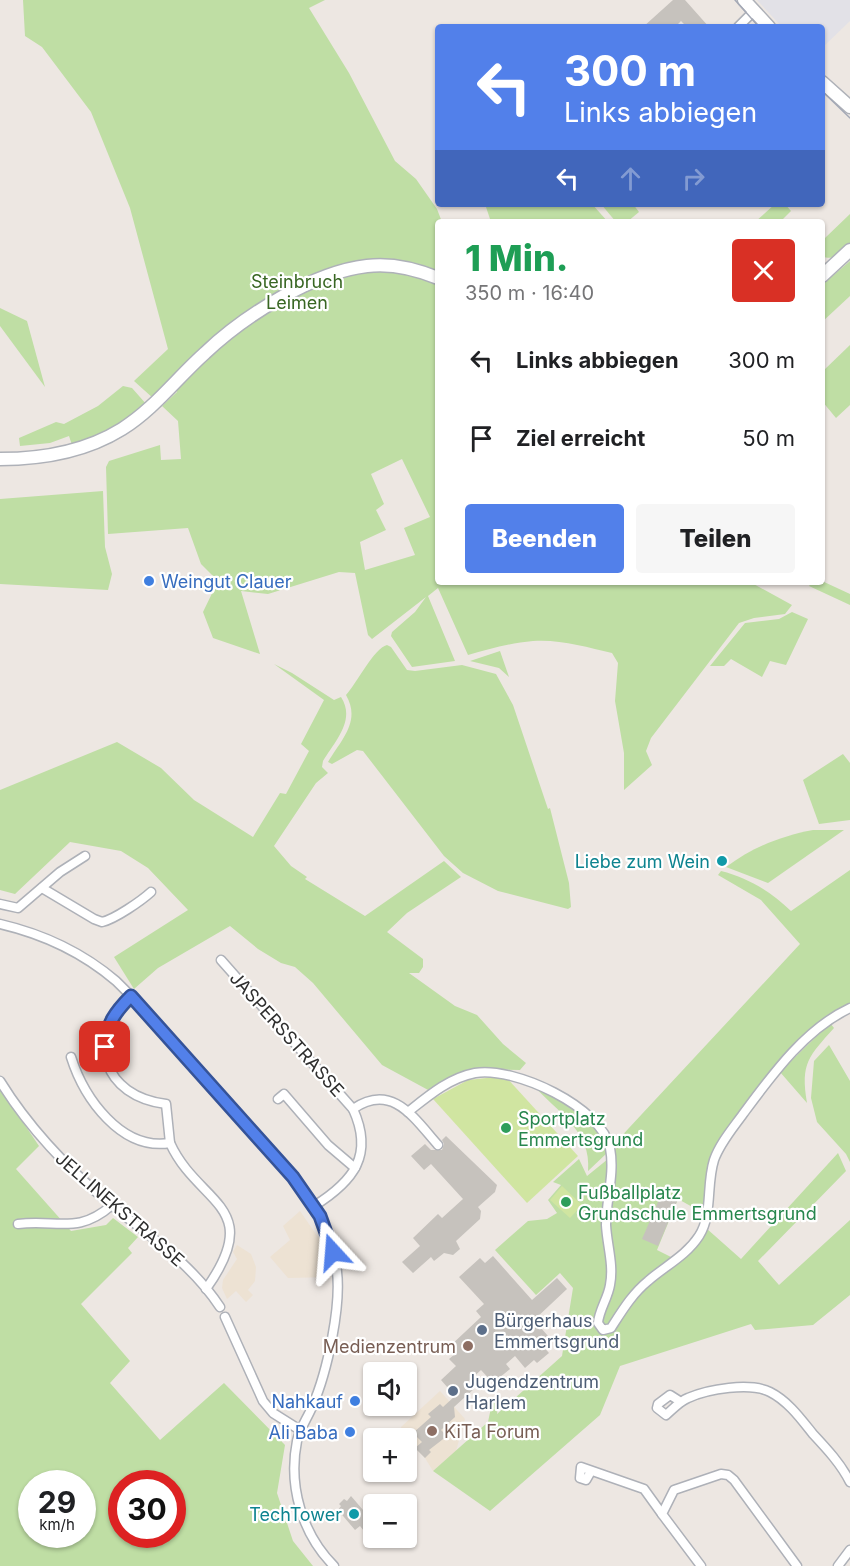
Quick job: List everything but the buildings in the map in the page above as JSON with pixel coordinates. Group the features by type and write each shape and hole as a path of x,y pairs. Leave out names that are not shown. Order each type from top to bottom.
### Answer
{"main road":[{"path":"744,0 766,24"},
{"path":"825,85 850,107"},
{"path":"825,273 850,250"},
{"path":"0,459 58,455 94,444 140,416 216,342 257,312 300,288 356,268 378,265 399,267 435,277"}],"street":[{"path":"741,24 754,11"},
{"path":"0,904 18,908 60,872 85,856"},
{"path":"42,888 94,920 102,922 128,907 136,906 151,892"},
{"path":"0,924 62,945 96,966 128,993 287,1170 314,1206 331,1245 339,1297 320,1382 300,1430 296,1449 296,1479 301,1514 310,1534 334,1566"},
{"name":"JASPERSSTRASSE","path":"221,960 353,1109 362,1136 363,1147 355,1168 335,1192 314,1206"},
{"path":"128,993 109,1025 105,1044 108,1060 117,1080 128,1091 150,1102 166,1104 170,1143 179,1159 228,1218 229,1238 224,1258 206,1289"},
{"path":"408,1112 429,1095 451,1082 473,1073 487,1072 520,1077 554,1092 597,1124 607,1137 612,1162 606,1226 611,1277 598,1323 603,1330 607,1330 638,1290 687,1251 701,1233 707,1219 715,1158 733,1128 761,1091 810,1035 830,1019 850,1008"},
{"path":"71,1057 84,1089 109,1120 134,1137 155,1144 170,1143"},
{"name":"JELLINEKSTRASSE","path":"0,1081 29,1122 55,1153 112,1205 167,1248 220,1307"},
{"path":"278,1099 284,1094 323,1139 355,1168"},
{"name":"JASPERSSTRASSE","path":"353,1109 368,1100 393,1101 408,1112 438,1144"},
{"path":"18,1224 85,1223 98,1217 112,1205"},
{"path":"225,1317 263,1401 273,1413 300,1430"},
{"path":"681,1402 689,1397 733,1388 756,1387 771,1392 785,1403 834,1457 850,1482"},
{"path":"589,1470 644,1489 701,1566"},
{"path":"662,1514 676,1488 716,1474 728,1475 797,1566"},
{"path":"838,1566 850,1550"}],"shaded area":[{"path":"757,0 850,0 850,21 825,45 825,24 779,24"},
{"path":"300,1211 320,1240 331,1277 288,1278 270,1257 290,1240 283,1226"},
{"path":"237,1245 251,1254 256,1267 255,1281 248,1290 253,1295 246,1302 236,1291 227,1299 222,1288 223,1280 237,1259 233,1252"},
{"name":"KiTa Forum","path":"440,1391 465,1419 456,1451 433,1471 417,1450 417,1428 401,1428 413,1416 417,1416 417,1412"}],"green space":[{"name":"Steinbruch Leimen","path":"23,0 325,0 309,8 349,73 395,161 416,179 437,209 441,219 435,219 435,585 755,585 792,605 785,614 754,618 739,623 651,738 646,751 652,765 624,790 624,753 615,701 618,663 612,653 573,644 543,641 524,642 468,655 438,588 428,596 455,661 412,667 391,636 392,632 415,612 426,597 372,639 368,635 355,573 339,572 268,594 241,591 260,654 213,638 203,612 218,581 201,564 188,528 108,534 106,467 109,461 160,445 161,460 181,459 178,421 162,406 177,392 174,377 154,399 134,381 168,349 130,208 91,112 42,47 25,36","holes":["402,459 430,517 404,528 415,555 365,570 360,542 386,530 376,510 384,504 371,474"]},
{"path":"486,207 595,207 605,219 490,219"},
{"path":"604,207 635,207 639,212 631,219 614,219"},
{"path":"772,207 788,207 791,211 783,219 758,219"},
{"path":"850,214 850,243 841,253 831,258 825,257 825,238"},
{"path":"850,261 850,296 825,319 825,282"},
{"path":"0,308 27,321 45,387 0,326"},
{"path":"850,345 850,405 836,418 825,405 825,369"},
{"path":"123,386 132,388 147,405 121,423 72,445 69,436 50,443 20,446 19,438 56,422 64,424 98,406"},
{"path":"103,491 105,547 112,574 108,590 0,584 0,499"},
{"path":"825,582 850,594 850,605 809,586 825,585"},
{"path":"792,612 808,619 786,665 770,661 762,677 731,659 724,666 710,666 745,623 779,619"},
{"path":"387,645 391,647 407,670 462,665 496,674 513,705 548,809 550,808 569,883 571,907 568,909 498,891 463,873 444,856 363,751 357,750 332,764 328,762 344,738 351,722 350,704 346,695 371,659"},
{"path":"500,651 509,677 499,668 470,661"},
{"path":"274,664 334,700 341,697 346,714 342,730 323,761 322,767 328,773 316,783 274,846 291,866 307,877 305,879 365,916 444,861 461,877 407,913 387,932 423,959 423,967 419,973 409,973 455,1006 477,1015 503,1044 526,1063 520,1070 470,1069 430,1091 382,1065 313,983 295,967 281,963 258,949 230,926 158,968 134,989 114,957 188,910 148,868 121,851 70,842 15,894 0,890 0,790 117,742 161,768 194,800 253,837 280,793 286,794 309,751 301,744 324,700"},
{"path":"843,754 850,763 850,820 819,824 803,780"},
{"path":"813,830 844,830 768,883 726,867 768,843"},
{"path":"850,870 850,1005 832,1013 816,1025 788,1053 713,1154 706,1180 705,1214 678,1199 657,1250 673,1258 706,1228 741,1259 838,1153 846,1171 758,1261 779,1285 850,1220 850,1295 813,1325 755,1330 751,1324 620,1366 600,1415 490,1511 433,1471 488,1422 493,1398 499,1400 497,1414 562,1356 573,1288 560,1273 536,1295 495,1250 528,1221 547,1219 557,1213 548,1200 561,1185 553,1182 579,1159 587,1176 608,1159 615,1143 800,944 761,900 718,875 721,871 759,886 791,911"},
{"path":"830,1023 834,1028 808,1061 805,1078 807,1103 780,1072"},
{"path":"829,1045 850,1081 850,1162 846,1154 817,1122 811,1098 814,1061"},
{"name":"Sportplatz Emmertsgrund","path":"505,1076 578,1156 527,1203 433,1099 468,1080"},
{"path":"533,1085 578,1112 597,1130 607,1153 588,1171 588,1157 579,1133"},
{"path":"0,1088 39,1146 16,1169 71,1231 106,1225 113,1218 138,1237 128,1248 132,1253 81,1304 130,1361 110,1383 160,1440 224,1383 285,1445 277,1493 293,1541 313,1566 0,1566"},
{"name":"Fußballplatz Grundschule Emmertsgrund","path":"562,1186 582,1205 570,1218 550,1200"}],"tram line":[{"path":"735,0 756,24"},
{"path":"825,94 850,118"}],"place":[{"name":"Weingut Clauer","path":"149,581"},
{"name":"Liebe zum Wein","path":"722,861"},
{"name":"Sportplatz Emmertsgrund","path":"506,1128"},
{"name":"Fußballplatz Grundschule Emmertsgrund","path":"566,1202"},
{"name":"Bürgerhaus Emmertsgrund","path":"482,1330"},
{"name":"Medienzentrum","path":"468,1346"},
{"name":"Jugendzentrum Harlem","path":"453,1391"},
{"name":"Nahkauf","path":"355,1401"},
{"name":"KiTa Forum","path":"432,1431"},
{"name":"Ali Baba","path":"350,1432"},
{"name":"TechTower","path":"354,1514"}],"route":[{"path":"105,1047 106,1033 112,1018 131,996 293,1177 320,1216 333,1252"}]}
